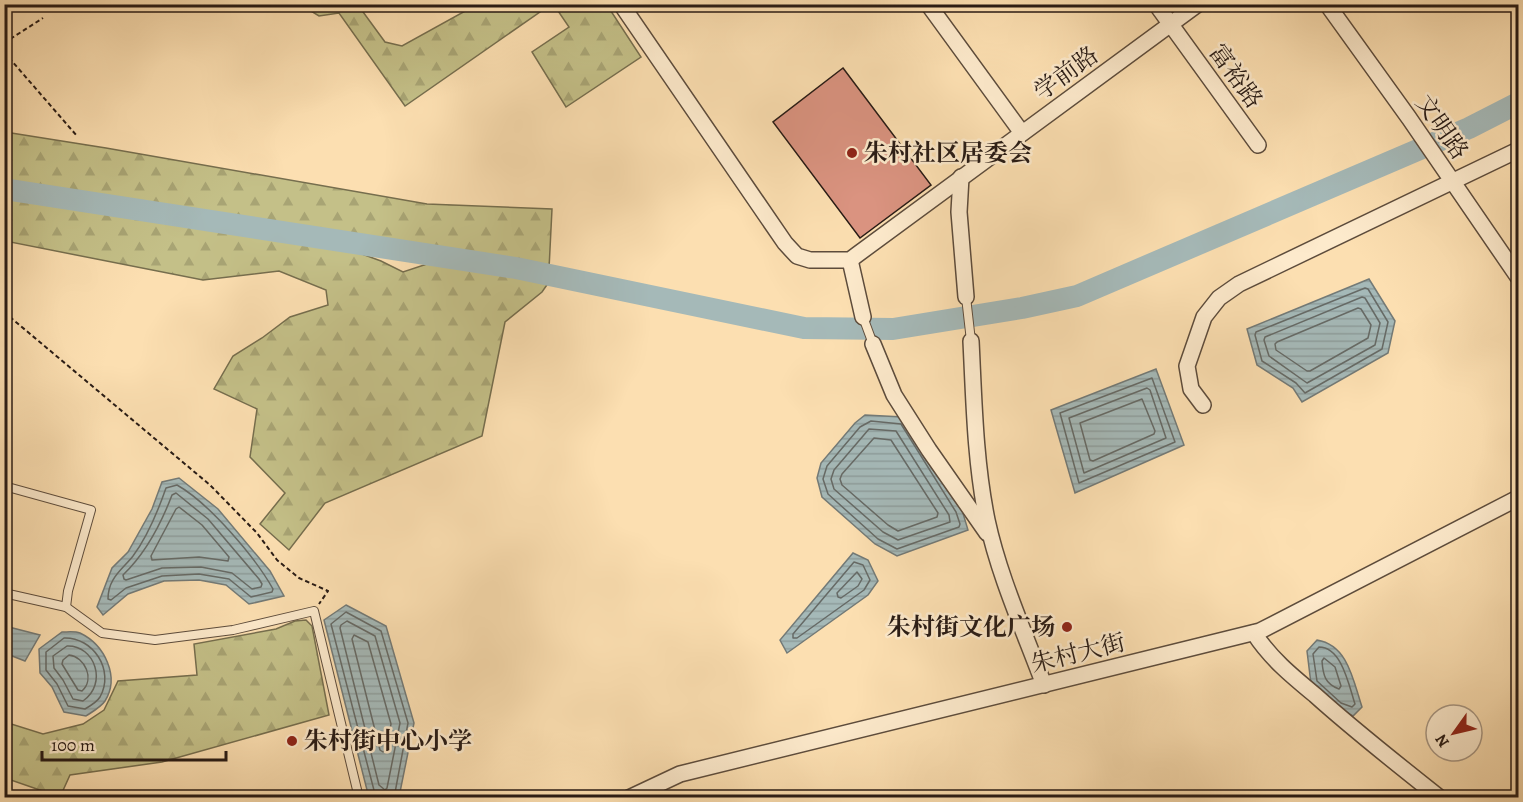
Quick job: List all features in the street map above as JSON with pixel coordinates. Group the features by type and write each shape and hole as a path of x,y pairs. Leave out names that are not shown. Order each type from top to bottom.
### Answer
{"street":[{"path":"621,4 785,243 797,256 810,260 850,260 863,317"},
{"path":"928,4 1022,133"},
{"name":"富裕路","path":"1156,4 1258,146"},
{"name":"学前路","path":"850,260 1198,4"},
{"name":"文明路","path":"1327,4 1518,277"},
{"path":"1203,405 1191,388 1187,366 1204,317 1219,298 1239,284 1518,150"},
{"path":"961,177 959,212 966,297"},
{"path":"971,341 980,481 997,559 1044,685"},
{"path":"873,344 894,395 929,450 993,541"},
{"name":"朱村大街","path":"629,798 680,774 1254,633 1518,498"},
{"path":"1254,633 1266,652 1359,734 1440,798"}],"lane":[{"path":"966,297 971,341"},
{"path":"863,317 873,344"},
{"path":"4,486 91,510 68,591 66,607"},
{"path":"4,593 66,607 102,633 155,640 233,630 314,611 359,798"}],"path":[{"path":"4,43 43,18"},
{"path":"4,52 77,136"},
{"path":"4,312 210,485 257,533 277,560 300,578 328,591 314,611"}],"green space":[{"path":"301,5 358,5 385,42 402,46 476,5 550,5 405,106 339,13 319,16"},
{"path":"554,5 607,5 641,57 566,107 532,52 569,27"},
{"path":"5,132 427,204 552,209 549,269 5,181"},
{"path":"5,195 351,250 403,272 433,262 551,279 542,292 505,322 482,436 325,503 289,550 260,524 285,493 250,457 257,409 214,389 233,356 290,317 328,305 326,290 279,271 203,280 5,241"},
{"path":"306,620 312,626 329,715 162,762 70,775 60,797 5,778 5,722 43,734 83,724 104,710 118,681 197,675 194,644 276,629 295,621"}],"water":[{"path":"1369,279 1395,321 1388,353 1302,402 1293,388 1257,365 1247,329"},
{"path":"1156,369 1184,445 1075,493 1051,410"},
{"path":"865,415 903,417 962,510 968,530 897,556 875,544 822,497 817,478 821,463 855,423"},
{"path":"179,478 218,509 270,571 284,596 249,604 226,585 199,580 164,581 128,594 103,615 97,607 112,568 128,552 152,509 162,482"},
{"path":"853,553 868,560 878,581 868,595 787,653 780,640"},
{"path":"346,605 386,626 414,723 399,797 376,797 368,794 324,620"},
{"path":"5,626 40,635 25,661 7,654 5,657"},
{"path":"62,632 78,632 89,638 103,653 110,672 111,682 105,701 86,716 64,712 52,687 40,673 39,649"},
{"path":"1317,640 1336,649 1348,665 1362,707 1353,716 1338,708 1311,684 1307,651"}],"building":[{"name":"朱村社区居委会","path":"843,68 931,185 860,238 773,122"}],"waterway":[{"path":"4,189 516,268 804,328 893,329 1022,308 1077,296 1469,128 1518,103"}],"place":[{"name":"朱村社区居委会","path":"852,153"},
{"name":"朱村街文化广场","path":"1067,627"},
{"name":"朱村街中心小学","path":"292,741"}]}
